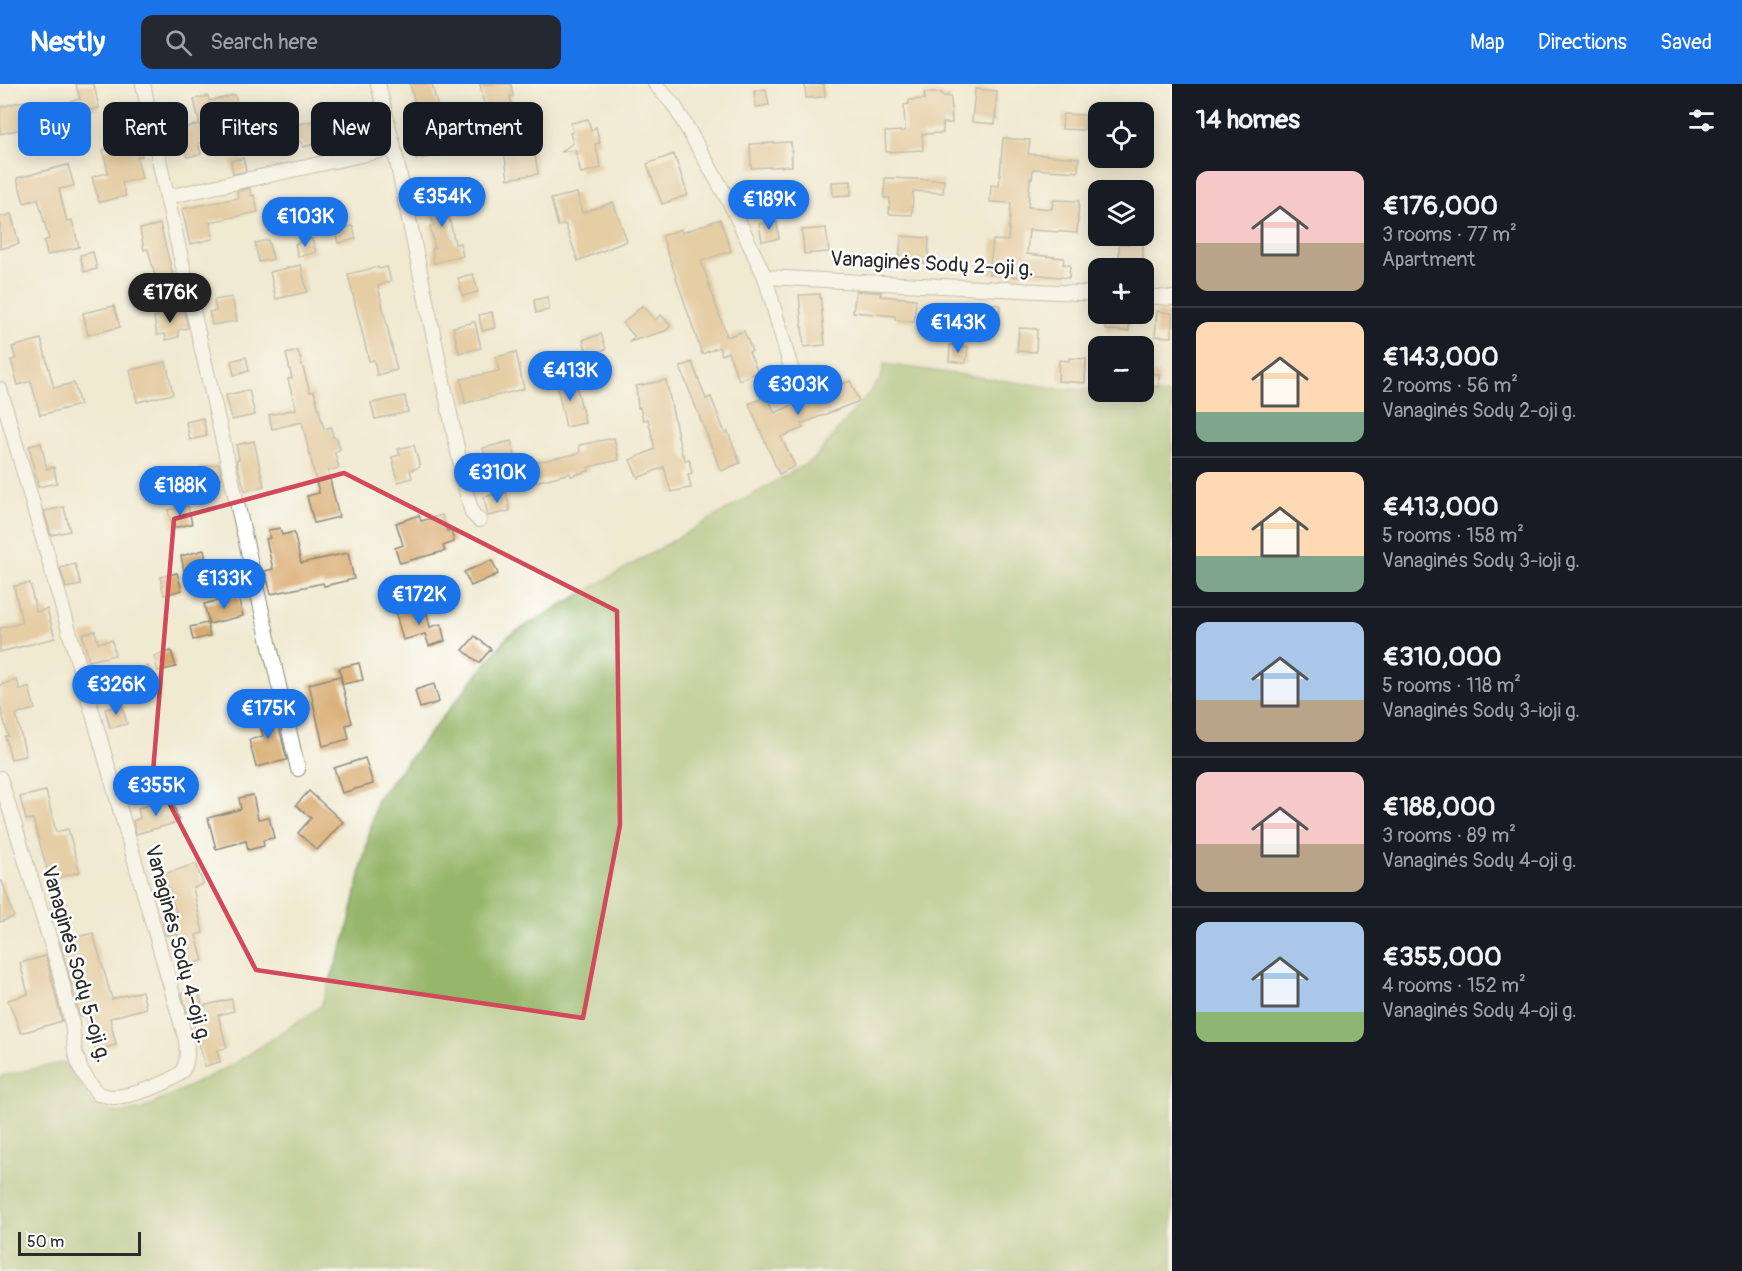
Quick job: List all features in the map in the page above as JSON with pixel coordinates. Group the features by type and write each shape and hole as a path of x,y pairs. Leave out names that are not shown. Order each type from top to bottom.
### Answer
{"street":[{"path":"143,84 298,769"},
{"path":"378,84 394,148 467,495 472,513 479,520"},
{"path":"655,84 674,105 730,203 765,277 793,375"},
{"path":"167,197 394,148"},
{"name":"Vanaginės Sodų 2-oji g.","path":"765,277 1088,293"},
{"path":"1154,297 1172,298"},
{"name":"Vanaginės Sodų 4-oji g.","path":"0,389 186,1040 186,1062 177,1076 128,1095"},
{"name":"Vanaginės Sodų 5-oji g.","path":"0,778 58,966 81,1070 98,1094 111,1097 128,1095"}],"highlighted area":[{"path":"344,473 617,611 620,825 583,1018 256,970 153,772 174,519"}],"green space":[{"path":"884,364 1059,388 1088,390 1088,402 1154,402 1154,394 1172,395 1172,1271 0,1271 0,1076 65,1062 94,1105 106,1111 122,1113 143,1109 234,1064 321,1006 347,933 377,799 508,636 814,459 881,378"}],"building":[{"path":"76,84 94,84 99,108 91,110 91,102 69,102 80,99"},
{"path":"410,84 432,84 436,102 415,102"},
{"path":"480,84 511,84 513,96 510,96 511,102 484,102"},
{"path":"805,84 824,84 825,97 806,98"},
{"path":"766,89 769,105 756,107 754,91"},
{"path":"975,89 997,91 995,124 972,122"},
{"path":"924,93 942,93 942,96 951,96 952,123 943,123 943,133 922,134 923,150 886,152 885,132 905,131 904,105 909,104 909,100 925,99"},
{"path":"235,95 236,102 200,102 200,125 194,99 208,96 209,101"},
{"path":"18,102 18,130 0,134 0,107"},
{"path":"1063,114 1085,115 1084,130 1062,129"},
{"path":"588,119 591,131 596,127 600,143 595,144 601,168 581,173 575,150 561,152 573,143 570,133 573,132 571,123"},
{"path":"311,121 311,145 303,147 301,141 299,141 299,124"},
{"path":"200,124 200,143 198,143 200,154 187,157 188,156 188,127"},
{"path":"1003,138 1030,140 1028,154 1079,158 1078,172 1033,169 1032,179 1030,178 1028,207 1052,209 1053,200 1079,201 1077,233 1029,230 1027,254 1064,258 1063,264 1070,265 1069,278 1021,273 1020,277 989,274 993,240 1008,241 1011,203 990,202 991,185 999,186"},
{"path":"791,142 792,166 751,168 750,144"},
{"path":"674,154 688,195 662,204 647,164"},
{"path":"104,156 142,156 137,157 142,178 122,183 126,196 99,202 92,177 108,173"},
{"path":"415,156 434,156 416,160"},
{"path":"505,156 535,156 538,174 508,179"},
{"path":"243,158 246,171 233,174 231,161"},
{"path":"68,165 74,186 59,189 67,222 72,220 79,247 47,255 44,241 49,239 38,199 24,203 17,178"},
{"path":"885,178 944,180 943,193 913,191 912,215 889,214 890,198 884,198"},
{"path":"851,181 851,195 833,196 832,182"},
{"path":"442,186 455,244 460,243 463,256 434,263 432,249 435,248 430,226 434,226 425,191"},
{"path":"250,188 258,212 210,222 213,239 190,244 182,209 238,198 237,191"},
{"path":"577,193 582,213 613,202 627,241 578,261 565,224 558,226 551,199"},
{"path":"11,214 19,244 0,249 0,217"},
{"path":"720,219 731,251 701,261 727,337 744,331 752,351 749,352 758,372 739,380 728,352 722,355 719,347 702,354 662,236 681,229 682,233"},
{"path":"777,222 779,239 762,241 759,224"},
{"path":"160,224 173,276 156,280 148,249 144,250 140,229"},
{"path":"353,226 356,239 338,243 335,230"},
{"path":"826,228 829,252 804,254 802,230"},
{"path":"901,236 929,238 928,263 899,261"},
{"path":"312,239 316,252 298,257 295,244"},
{"path":"268,240 273,259 259,262 255,243"},
{"path":"1119,246 1143,246 1143,258 1119,258"},
{"path":"93,252 97,269 84,272 80,255"},
{"path":"301,265 307,292 276,299 270,272"},
{"path":"378,267 379,269 387,267 391,281 378,286 397,370 377,375 374,360 369,361 348,274"},
{"path":"473,274 478,292 463,296 458,278"},
{"path":"856,291 881,292 880,296 916,299 914,322 895,320 895,316 853,312"},
{"path":"820,294 825,345 804,347 799,295"},
{"path":"232,297 237,321 212,325 209,312 216,311 214,300"},
{"path":"547,297 549,310 536,313 534,300"},
{"path":"980,303 1000,305 999,323 979,321"},
{"path":"114,306 120,327 88,335 83,313"},
{"path":"642,306 655,320 661,315 671,326 665,331 629,342 635,337 623,323"},
{"path":"174,309 175,313 184,311 188,328 178,330 179,337 166,340 165,334 157,335 154,317 161,315 160,312"},
{"path":"1157,311 1172,313 1172,337 1155,336"},
{"path":"492,312 495,328 482,331 479,315"},
{"path":"475,322 481,348 459,353 453,327"},
{"path":"1106,324 1129,324 1129,331 1106,330"},
{"path":"1019,328 1037,329 1036,352 1017,351"},
{"path":"601,334 606,349 588,355 583,340"},
{"path":"41,339 54,388 74,383 80,405 40,415 31,381 18,385 11,360 16,359 12,347"},
{"path":"950,345 968,347 966,363 949,361"},
{"path":"298,351 310,392 314,391 324,429 331,427 333,437 337,438 340,449 335,453 339,468 328,471 339,517 314,523 307,496 319,493 302,422 272,429 269,415 296,409 288,379 292,378 286,354"},
{"path":"516,352 524,389 465,403 461,379 499,371 496,357"},
{"path":"246,357 249,371 234,375 231,361"},
{"path":"1069,358 1086,359 1085,383 1058,381 1059,360 1069,361"},
{"path":"166,362 173,394 137,402 130,370"},
{"path":"692,362 706,399 711,397 740,463 721,471 680,367"},
{"path":"1154,374 1159,374 1159,387 1154,387"},
{"path":"824,375 829,389 850,381 859,401 801,424 803,428 781,437 795,466 779,474 749,404 767,396 775,413 813,396 808,382"},
{"path":"575,378 585,423 566,427 556,381"},
{"path":"666,380 682,455 685,460 689,459 692,473 688,474 691,488 671,492 664,467 638,478 630,460 655,449 648,419 643,420 640,407 638,408 636,386"},
{"path":"249,390 255,415 232,420 226,395"},
{"path":"405,396 408,412 375,419 371,403"},
{"path":"203,418 207,436 190,440 186,422"},
{"path":"614,438 619,460 588,467 589,471 571,476 570,473 528,484 523,465 580,453 579,445"},
{"path":"254,441 264,486 245,491 236,460 239,459 236,445"},
{"path":"511,441 517,463 489,470 483,448"},
{"path":"41,443 47,469 54,467 57,483 38,487 29,446"},
{"path":"414,445 420,467 410,470 412,478 398,482 392,457 400,455 398,449"},
{"path":"219,464 222,478 204,481 201,467"},
{"path":"506,492 510,511 488,516 484,497"},
{"path":"188,506 192,524 172,528 168,510"},
{"path":"64,507 70,531 51,535 44,511"},
{"path":"419,515 421,521 442,515 447,531 451,530 454,542 443,546 445,551 400,563 395,548 403,545 396,523"},
{"path":"280,528 282,535 294,532 301,563 348,553 354,579 271,594 265,571 273,569 266,539 270,538 268,530"},
{"path":"204,550 208,569 185,575 181,556"},
{"path":"492,560 498,574 471,586 464,572"},
{"path":"75,564 81,585 66,588 60,568"},
{"path":"177,573 182,590 164,595 160,577"},
{"path":"30,583 36,612 47,609 55,638 0,652 0,628 22,623 14,586"},
{"path":"238,596 243,616 209,624 204,604"},
{"path":"425,606 430,627 441,624 445,641 429,646 425,634 403,640 396,614"},
{"path":"207,623 210,636 193,640 190,627"},
{"path":"95,631 98,643 112,640 115,655 89,661 82,634"},
{"path":"475,636 491,649 479,663 463,650"},
{"path":"171,651 176,667 158,671 154,656"},
{"path":"359,663 363,680 343,684 339,668"},
{"path":"148,666 155,691 124,700 119,680 134,676 132,671"},
{"path":"340,676 352,723 346,725 349,739 323,746 309,684"},
{"path":"17,680 20,690 29,687 35,709 16,714 26,756 11,759 0,705 0,685"},
{"path":"434,684 439,702 420,708 415,690"},
{"path":"122,705 127,724 110,728 105,709"},
{"path":"274,706 287,760 256,767 249,740 263,736 256,709"},
{"path":"365,758 373,784 342,793 334,768"},
{"path":"46,791 56,832 68,829 80,872 50,880 33,819 26,820 20,797"},
{"path":"309,791 343,822 317,850 298,833 311,818 296,805"},
{"path":"253,795 258,819 269,817 274,838 263,840 264,846 248,850 246,841 216,849 208,818 241,809 239,798"},
{"path":"172,799 179,822 136,834 133,821 140,818 138,808"},
{"path":"196,864 203,884 193,888 203,933 196,935 203,961 186,965 178,934 165,935 161,915 176,912 164,874"},
{"path":"2,881 14,917 0,922 0,882"},
{"path":"62,898 66,914 53,917 50,901"},
{"path":"93,933 112,999 142,991 146,1008 110,1018 116,1045 96,1050 87,1015 80,1017 60,941"},
{"path":"46,956 62,1021 21,1033 8,1000 28,994 20,963"},
{"path":"198,989 202,1006 232,999 234,1011 218,1015 227,1048 217,1050 220,1062 205,1066 190,1011 187,1012 182,993"}]}
